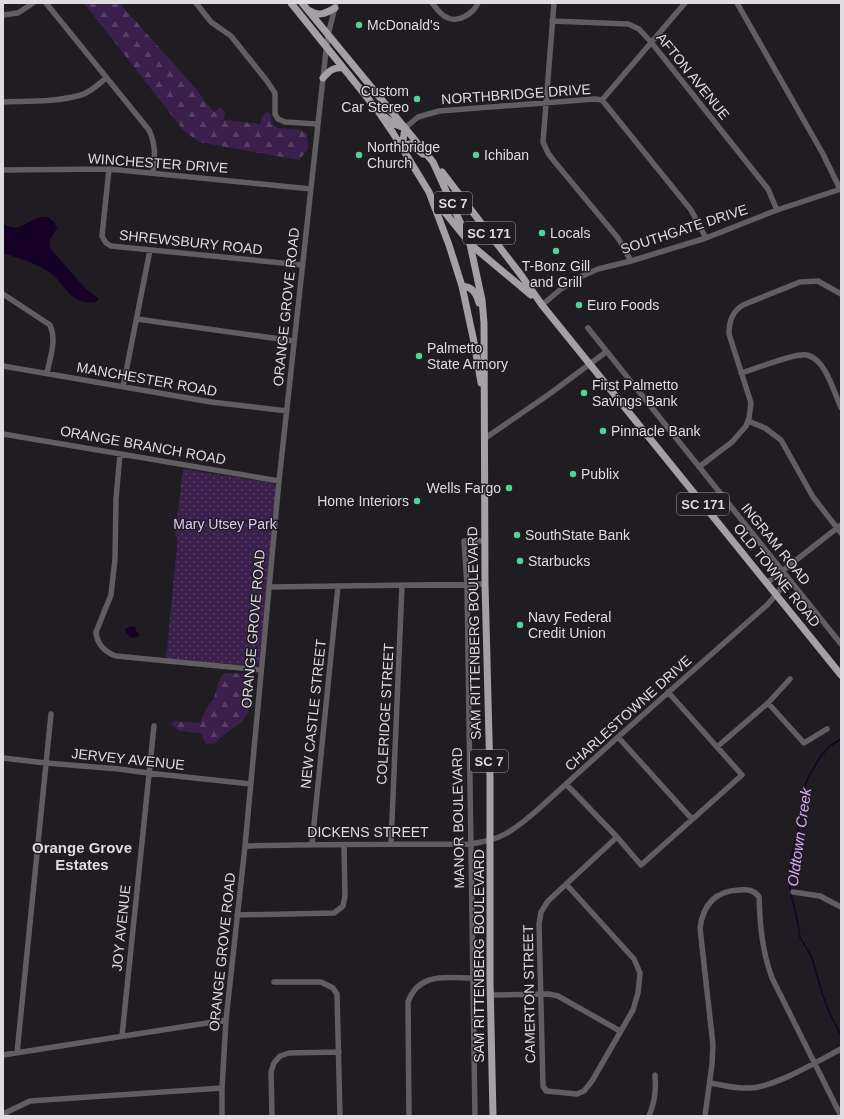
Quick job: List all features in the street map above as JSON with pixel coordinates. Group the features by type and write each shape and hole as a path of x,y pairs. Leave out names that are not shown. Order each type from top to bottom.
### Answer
{"main road":[{"name":"SAM RITTENBERG BOULEVARD","path":"291,3 378,111 402,146 429,192 450,245 462,286 474,342 484,413"},
{"name":"SAM RITTENBERG BOULEVARD","path":"304,5 433,162 470,244 481,293 484,323 485,584 491,841 493,1116"},
{"path":"304,5 314,13 320,14 326,13 336,5"},
{"path":"323,78 330,70 334,68 344,68"},
{"path":"378,111 394,124 406,128 402,146 410,144 433,162"},
{"name":"OLD TOWNE ROAD","path":"433,162 521,275 542,305 776,595 837,668 841,675"},
{"name":"OLD TOWNE ROAD","path":"429,192 470,244 528,291 542,305"},
{"path":"462,286 470,288 476,295 484,323"}],"street":[{"path":"3,15 18,13 33,3"},
{"path":"46,3 149,130 155,152 153,172"},
{"path":"196,3 211,22 231,36 267,81 275,93 275,114 278,119 285,122 318,124"},
{"path":"432,3 444,17 454,19 463,17 470,13 475,9 478,3"},
{"path":"554,3 543,142 548,153 618,238 631,261"},
{"name":"NORTHBRIDGE DRIVE","path":"406,128 418,117 439,111 595,99 602,100 685,3"},
{"path":"737,3 823,154 841,189"},
{"name":"ORANGE GROVE ROAD","path":"222,1116 226,1020 245,846 279,481 328,35 336,5"},
{"name":"AFTON AVENUE","path":"552,21 628,24 639,29 768,189 777,210"},
{"path":"3,102 62,99 81,95 95,88 106,78"},
{"path":"602,100 691,210 706,238"},
{"name":"WINCHESTER DRIVE","path":"3,170 109,168 311,189"},
{"name":"SHREWSBURY ROAD","path":"109,168 102,236 106,243 111,246 303,265"},
{"name":"SOUTHGATE DRIVE","path":"542,305 561,289 580,277 598,269 631,261 706,238 777,210 841,189"},
{"path":"123,387 150,250"},
{"path":"699,467 732,442 741,432 748,420 751,402 729,334 729,324 732,315 743,305 800,282 818,281 841,294"},
{"path":"3,294 50,325 54,333 54,342 47,373"},
{"path":"137,319 294,342"},
{"name":"INGRAM ROAD","path":"588,328 841,644"},
{"path":"484,439 606,352"},
{"path":"742,374 795,356 806,355 812,357 826,372 841,408"},
{"name":"MANCHESTER ROAD","path":"3,366 211,402 287,412"},
{"path":"748,420 765,428 781,440 813,497 840,529 767,583"},
{"name":"ORANGE BRANCH ROAD","path":"3,434 279,481"},
{"path":"120,454 111,595 96,632 96,637 99,644 104,650 116,656 261,670"},
{"name":"MANOR BOULEVARD","path":"475,1116 467,585 464,541 485,541"},
{"name":"CHARLESTOWNE DRIVE","path":"491,841 502,837 522,824 766,605 776,595 788,578"},
{"path":"270,587 485,584"},
{"name":"COLERIDGE STREET","path":"391,844 402,585"},
{"name":"NEW CASTLE STREET","path":"312,844 338,586"},
{"path":"717,747 768,703 790,679"},
{"path":"566,784 617,837 641,865 742,775 668,692"},
{"path":"768,703 804,743 828,729"},
{"path":"17,1053 51,714"},
{"name":"JOY AVENUE","path":"122,1036 154,726"},
{"path":"618,737 692,819"},
{"name":"JERVEY AVENUE","path":"3,758 251,784"},
{"name":"CAMERTON STREET","path":"617,837 548,901 541,912 539,924 540,994 543,1086 546,1091 577,1094 584,1091 592,1082 620,1031"},
{"name":"DICKENS STREET","path":"245,846 312,844 470,844 491,841"},
{"path":"237,915 334,913 343,906 345,896 344,845"},
{"path":"491,995 549,994 558,996 620,1031 633,1010 638,993 640,973 634,959 566,884"},
{"path":"705,1116 710,1083 713,1045 700,928 701,918 704,910 712,900 721,894 730,890 752,890 759,897 762,944 766,962 772,978 841,1116"},
{"path":"793,892 820,896 841,907"},
{"path":"409,1116 408,1002 411,992 419,984 437,978 473,978"},
{"path":"274,982 321,982 333,988 337,994 340,1116"},
{"path":"3,1055 226,1020"},
{"path":"710,1083 750,1088 778,1081 841,1049"},
{"path":"272,1116 271,1072 274,1063 280,1056 289,1053 339,1052"},
{"path":"649,1116 654,1104 656,1093 655,1074"},
{"path":"5,1113 30,1101 222,1088"}],"green space":[{"path":"84,3 123,3 121,5 191,83 214,112 221,107 225,112 224,120 260,124 262,116 267,111 270,114 272,123 277,128 298,129 307,133 308,149 299,160 199,142 184,131"},
{"name":"Mary Utsey Park","path":"183,469 272,483 275,485 276,490 259,662 257,665 254,666 166,658 178,537 175,536"},
{"path":"224,673 251,674 248,713 241,723 215,743 206,744 201,733 179,731 172,725 173,721 200,723 207,707 214,698 220,678"}],"shaded area":[{"path":"48,217 55,223 57,228 50,240 50,248 85,288 99,299 96,302 79,300 69,293 49,272 27,261 3,253 3,224 18,227 38,218"},
{"path":"132,626 135,627 136,631 140,634 138,637 131,638 125,631 125,629"}],"waterway":[{"name":"Oldtown Creek","path":"841,739 830,746 820,757 807,780 802,796 799,827 791,861 789,884 800,937 812,958 823,996 841,1035"}],"place":[{"name":"McDonald's","path":"359,25"},
{"name":"Custom Car Stereo","path":"417,99"},
{"name":"Northbridge Church","path":"359,155"},
{"name":"Ichiban","path":"476,155"},
{"name":"Locals","path":"542,233"},
{"name":"T-Bonz Gill and Grill","path":"556,251"},
{"name":"Euro Foods","path":"579,305"},
{"name":"Palmetto State Armory","path":"419,356"},
{"name":"First Palmetto Savings Bank","path":"584,393"},
{"name":"Pinnacle Bank","path":"603,431"},
{"name":"Publix","path":"573,474"},
{"name":"Wells Fargo","path":"509,488"},
{"name":"Home Interiors","path":"417,501"},
{"name":"SouthState Bank","path":"517,535"},
{"name":"Starbucks","path":"520,561"},
{"name":"Navy Federal Credit Union","path":"520,625"}],"district":[{"name":"Orange Grove Estates","path":"82,856"}]}
